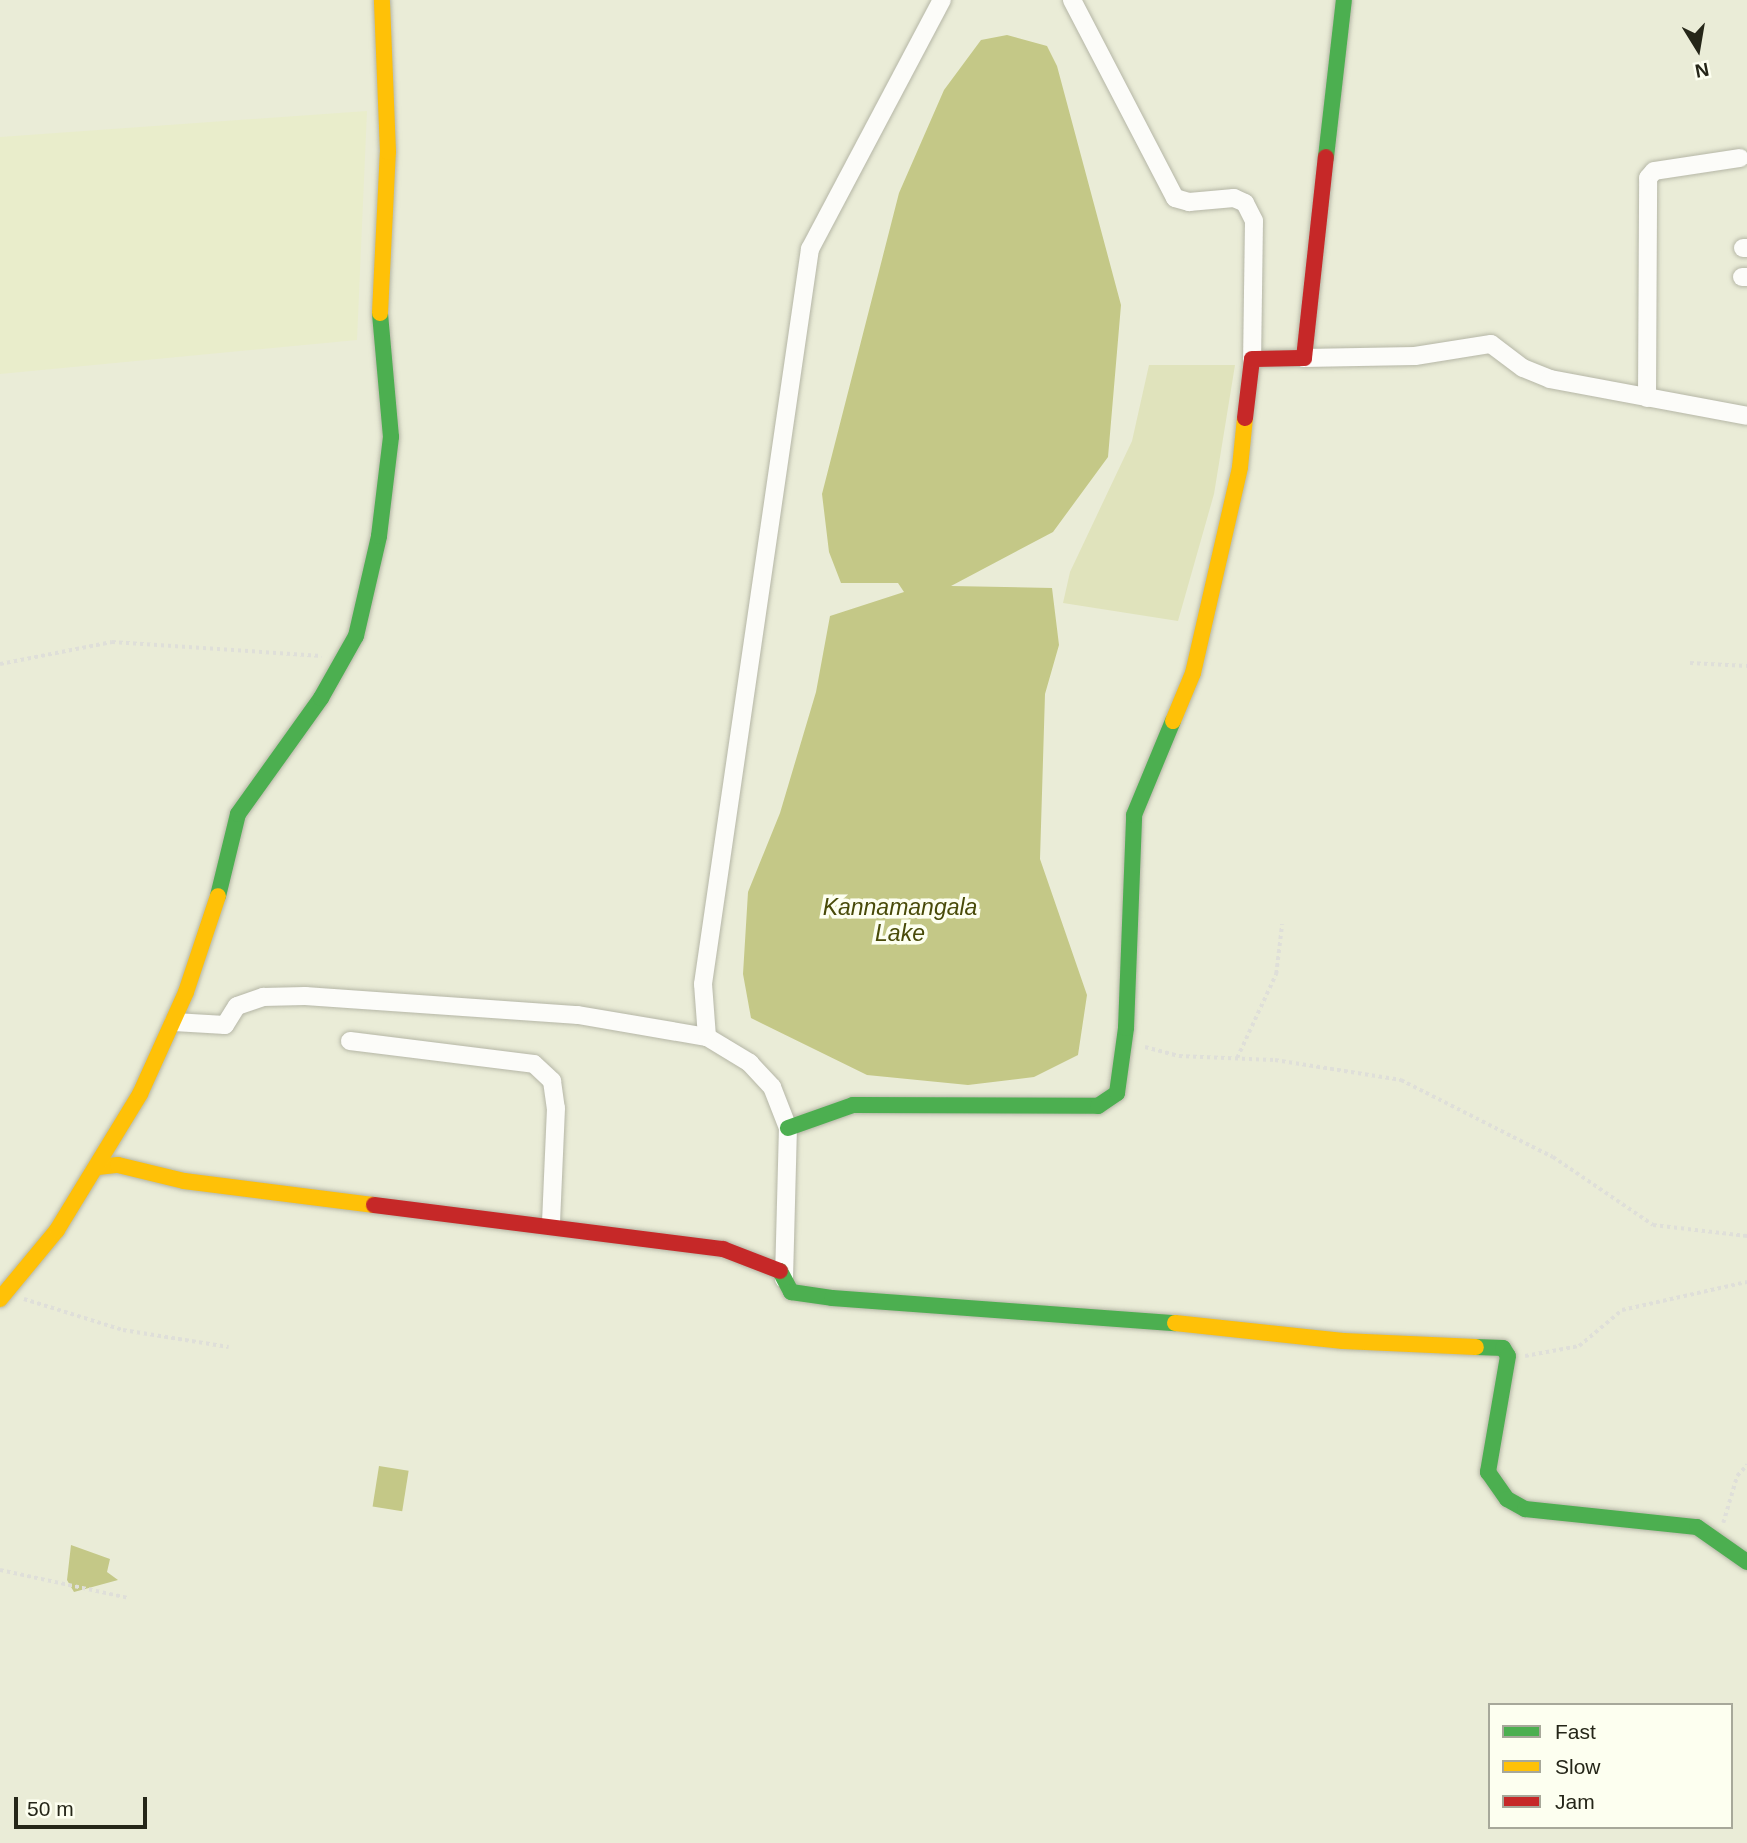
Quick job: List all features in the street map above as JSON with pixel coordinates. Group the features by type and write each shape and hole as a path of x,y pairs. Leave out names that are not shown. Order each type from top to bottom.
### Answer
{"street":[{"path":"1,1297 50,1240 98,1167 174,1022 214,912 238,814 345,657 356,636 379,536 391,437 379,342 388,176 382,0"},
{"path":"707,1037 703,984 810,249 942,0"},
{"path":"788,1128 853,1105 1098,1106 1117,1093 1126,1028 1134,815 1193,673 1240,467 1252,359 1254,221 1250,212 1234,198 1189,202 1175,198 1072,0"},
{"path":"1304,358 1343,0"},
{"path":"1647,398 1648,178 1654,171 1740,158"},
{"path":"1252,359 1415,356 1491,344 1550,379 1747,416"},
{"path":"174,1022 225,1025 237,1006 263,998 305,996 578,1015 707,1037 750,1062 772,1087 788,1128 784,1279"},
{"path":"350,1041 534,1063 552,1081 556,1108 551,1224"},
{"path":"98,1167 118,1165 184,1181 551,1224 723,1248 778,1266 791,1292 832,1298 1285,1331 1343,1341 1503,1348 1508,1356 1488,1472 1507,1499 1525,1509 1697,1527 1747,1562"}],"path":[{"path":"0,664 112,642 345,657"},
{"path":"1690,663 1747,666"},
{"path":"1237,1058 1276,974 1282,924"},
{"path":"1126,1028 1135,1043 1150,1049 1401,1080 1553,1157 1653,1225 1747,1236"},
{"path":"1508,1356 1565,1350 1591,1339 1622,1310 1747,1282"},
{"path":"1,1297 123,1330 229,1347"},
{"path":"1717,1539 1737,1476 1747,1465"},
{"path":"0,1570 128,1598"}],"shaded area":[{"path":"367,111 357,340 0,374 0,137"},
{"path":"1149,365 1235,365 1214,494 1178,621 1063,603 1070,572 1132,441"}],"water":[{"name":"Kannamangala Lake","path":"1007,35 1047,46 1057,66 1121,305 1108,457 1053,532 951,586 1052,588 1059,645 1045,694 1040,859 1087,995 1078,1055 1034,1077 968,1085 867,1075 751,1018 743,974 748,892 780,813 816,692 830,616 904,592 898,583 841,583 829,552 822,494 899,193 944,90 981,40"},
{"path":"379,1466 409,1471 402,1511 373,1506"},
{"path":"71,1545 110,1559 107,1572 118,1580 74,1592 67,1580"}],"traffic: fast":[{"path":"1326,157 1344,0"},
{"path":"218,896 238,814 321,698 356,636 379,536 391,437 380,313"},
{"path":"788,1128 853,1105 1098,1106 1117,1093 1126,1028 1134,815 1173,721"},
{"path":"780,1271 791,1292 832,1298 1175,1323"},
{"path":"1476,1347 1503,1348 1508,1356 1488,1472 1507,1499 1525,1509 1697,1527 1747,1562"}],"traffic: slow":[{"path":"380,313 388,152 382,0"},
{"path":"1173,721 1193,673 1240,467 1245,418"},
{"path":"0,1299 57,1230 140,1094 186,992 218,896"},
{"path":"98,1167 118,1165 184,1181 374,1205"},
{"path":"1175,1323 1343,1341 1476,1347"}],"traffic: jam":[{"path":"1245,418 1252,359 1304,358 1326,157"},
{"path":"374,1205 723,1249 780,1271"}]}
